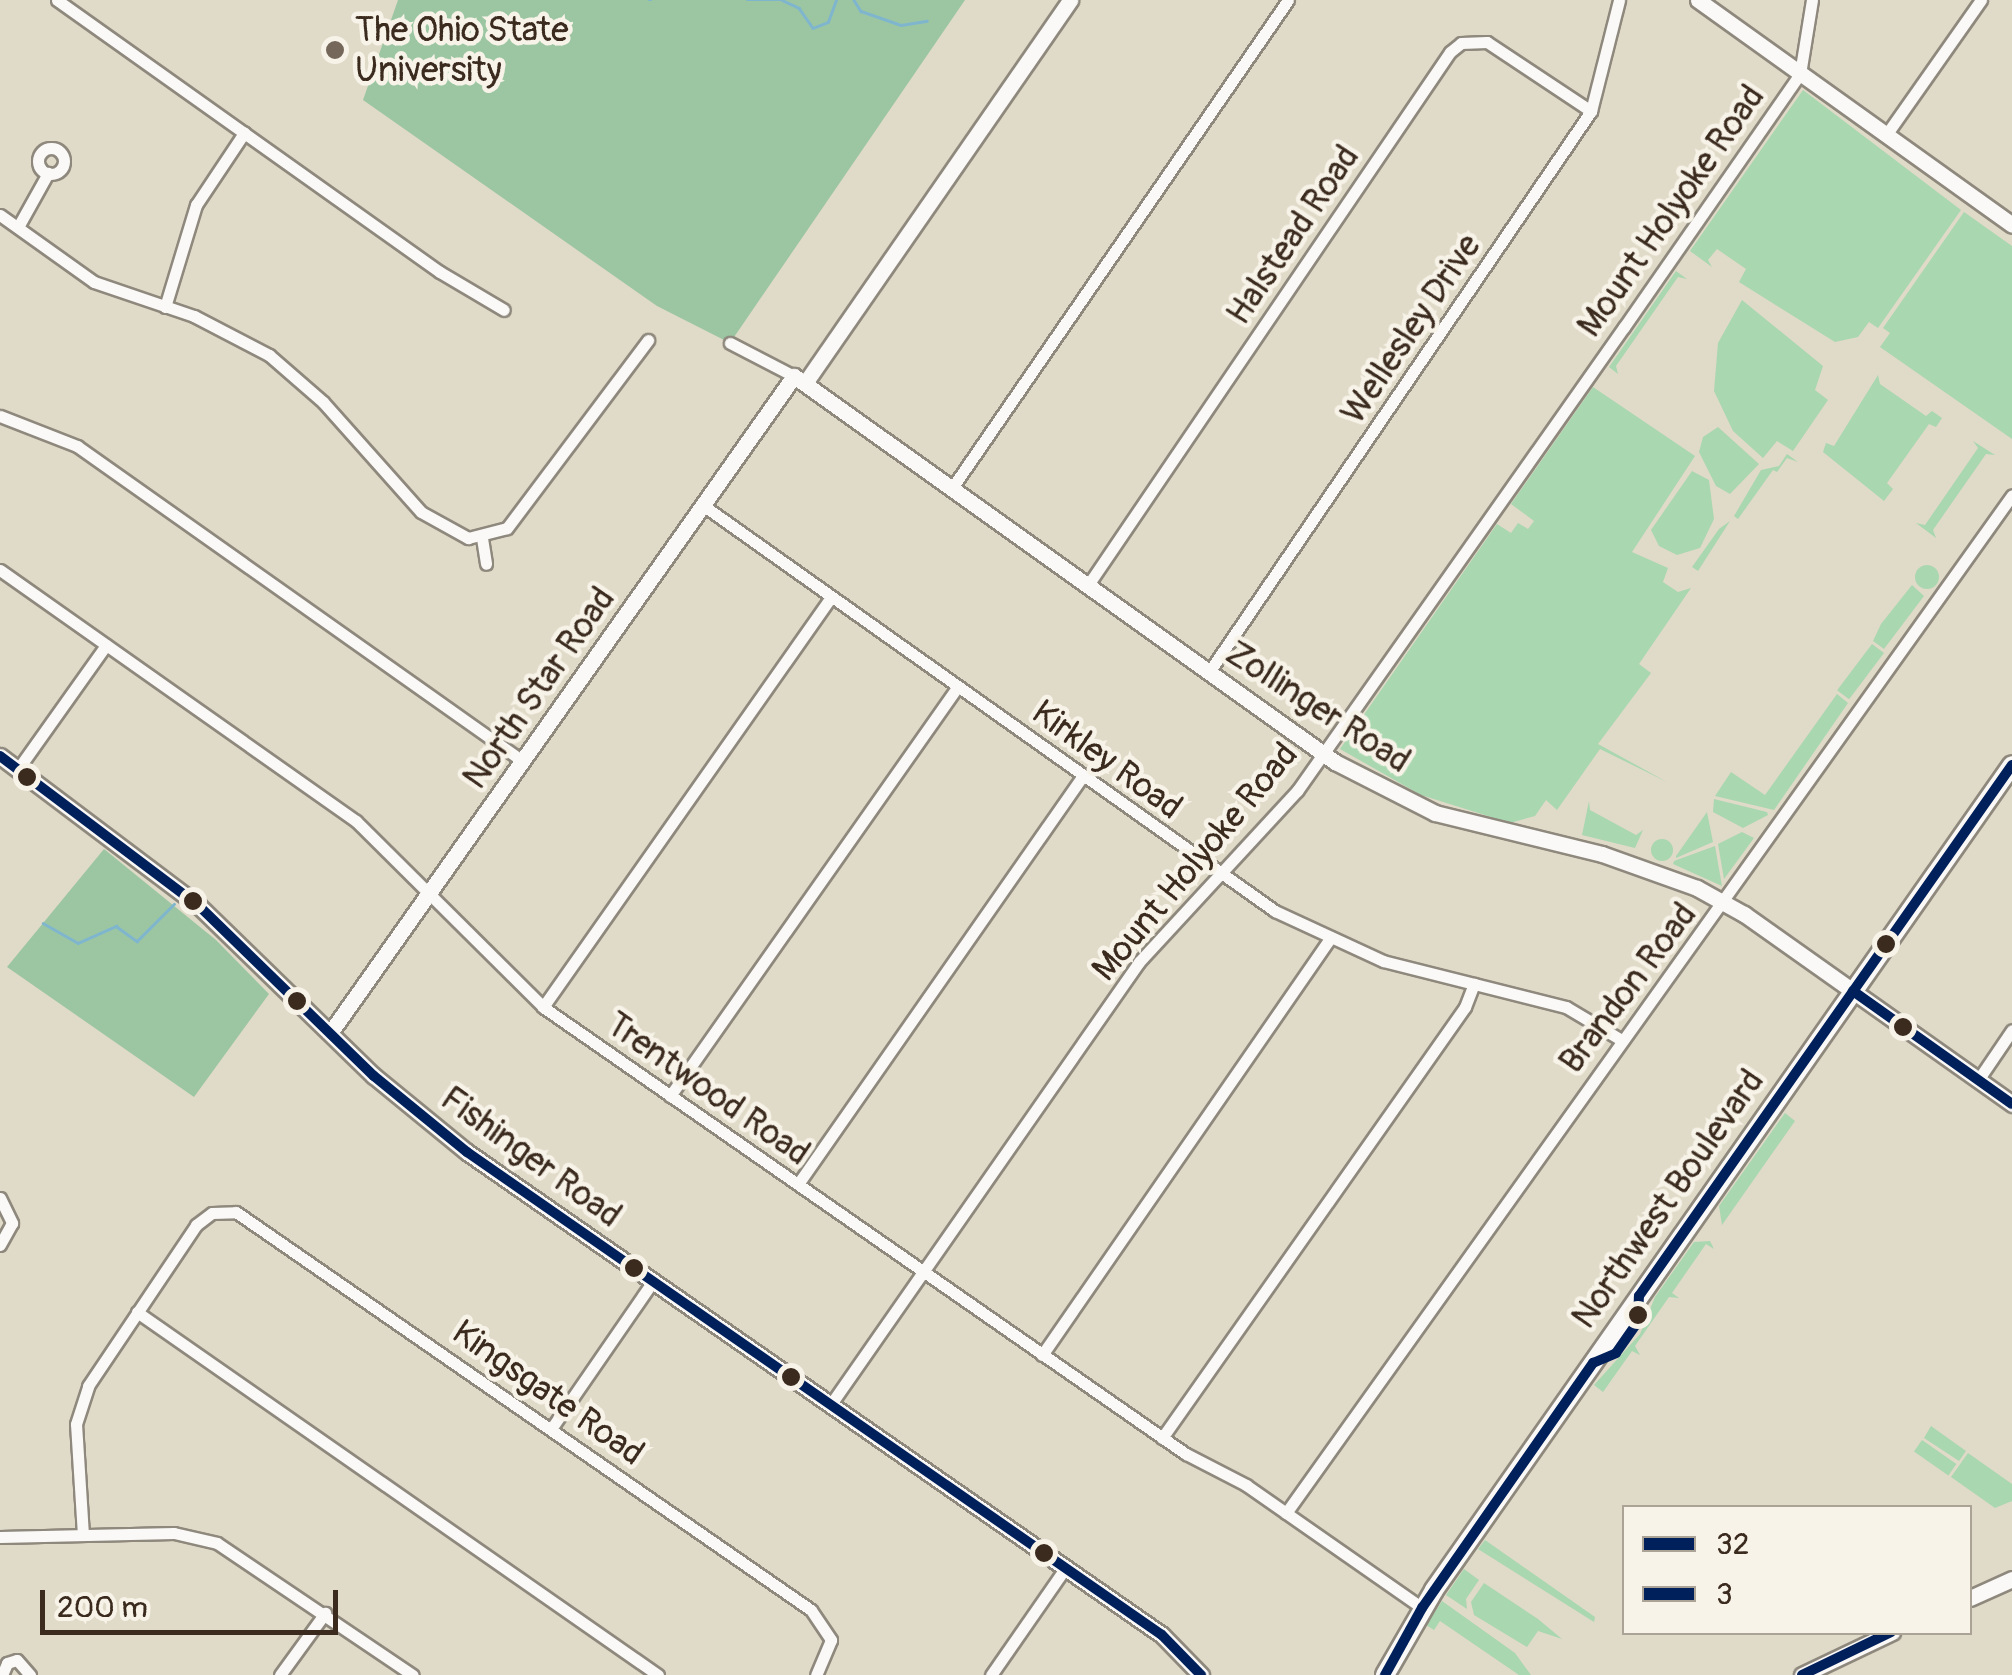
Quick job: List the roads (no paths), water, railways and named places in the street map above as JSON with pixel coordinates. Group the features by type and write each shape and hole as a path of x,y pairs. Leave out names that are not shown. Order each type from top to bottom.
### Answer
{"main road":[{"name":"Northwest Boulevard","path":"1384,1675 1422,1608 2012,765"}],"street":[{"path":"57,0 504,310"},
{"name":"North Star Road","path":"330,1033 1070,0"},
{"path":"952,488 1288,0"},
{"name":"Wellesley Drive","path":"1209,672 1591,112 1619,0"},
{"path":"1698,0 2012,226"},
{"name":"Mount Holyoke Road","path":"831,1404 1140,962 1255,840 1324,754 1800,74 1812,0"},
{"path":"1886,135 1981,0"},
{"name":"Halstead Road","path":"1088,584 1450,52 1474,40 1487,42 1591,112"},
{"path":"165,307 196,206 244,133"},
{"path":"18,227 48,173"},
{"path":"0,215 94,282 238,336 297,376 407,498 456,535 482,538 507,528 648,340"},
{"name":"Zollinger Road","path":"730,343 799,379 1324,754 1435,813 1602,854 1726,904 2012,1104"},
{"path":"0,416 77,446 524,762"},
{"name":"Brandon Road","path":"1286,1512 1620,1039 1726,904 2012,495"},
{"name":"Kirkley Road","path":"704,506 1219,874 1331,937 1383,961 1566,1007 1620,1039"},
{"path":"482,538 486,564"},
{"name":"Trentwood Road","path":"0,570 356,822 543,1007 1162,1438 1286,1512 1422,1608"},
{"path":"543,1007 831,597"},
{"path":"18,769 106,645"},
{"path":"670,1096 957,687"},
{"name":"Fishinger Road","path":"0,756 198,905 330,1033 466,1152 1162,1635 1202,1675"},
{"path":"798,1184 1083,776"},
{"path":"1042,1355 1331,937"},
{"path":"1162,1438 1465,1007 1474,984"},
{"path":"1978,1080 2012,1030"},
{"path":"0,1198 12,1222 0,1246"},
{"name":"Kingsgate Road","path":"137,1312 196,1225 219,1211 250,1220 811,1610 830,1640 816,1675"},
{"path":"551,1429 654,1281"},
{"path":"83,1534 78,1412 95,1372 137,1312 658,1675"},
{"path":"0,1537 196,1536 240,1555 412,1675"},
{"path":"991,1675 1066,1567"},
{"path":"1972,1597 2012,1579"},
{"path":"280,1675 324,1614"},
{"path":"1802,1675 1886,1635"},
{"path":"2,1675 17,1660 30,1675"}],"waterway":[{"path":"747,0 782,0 799,8 813,28 828,22 836,0"},
{"path":"854,0 861,11 901,25 927,21"},
{"path":"43,923 78,943 116,926 137,941 174,904"}],"place":[{"name":"The Ohio State University","path":"335,50"}]}
